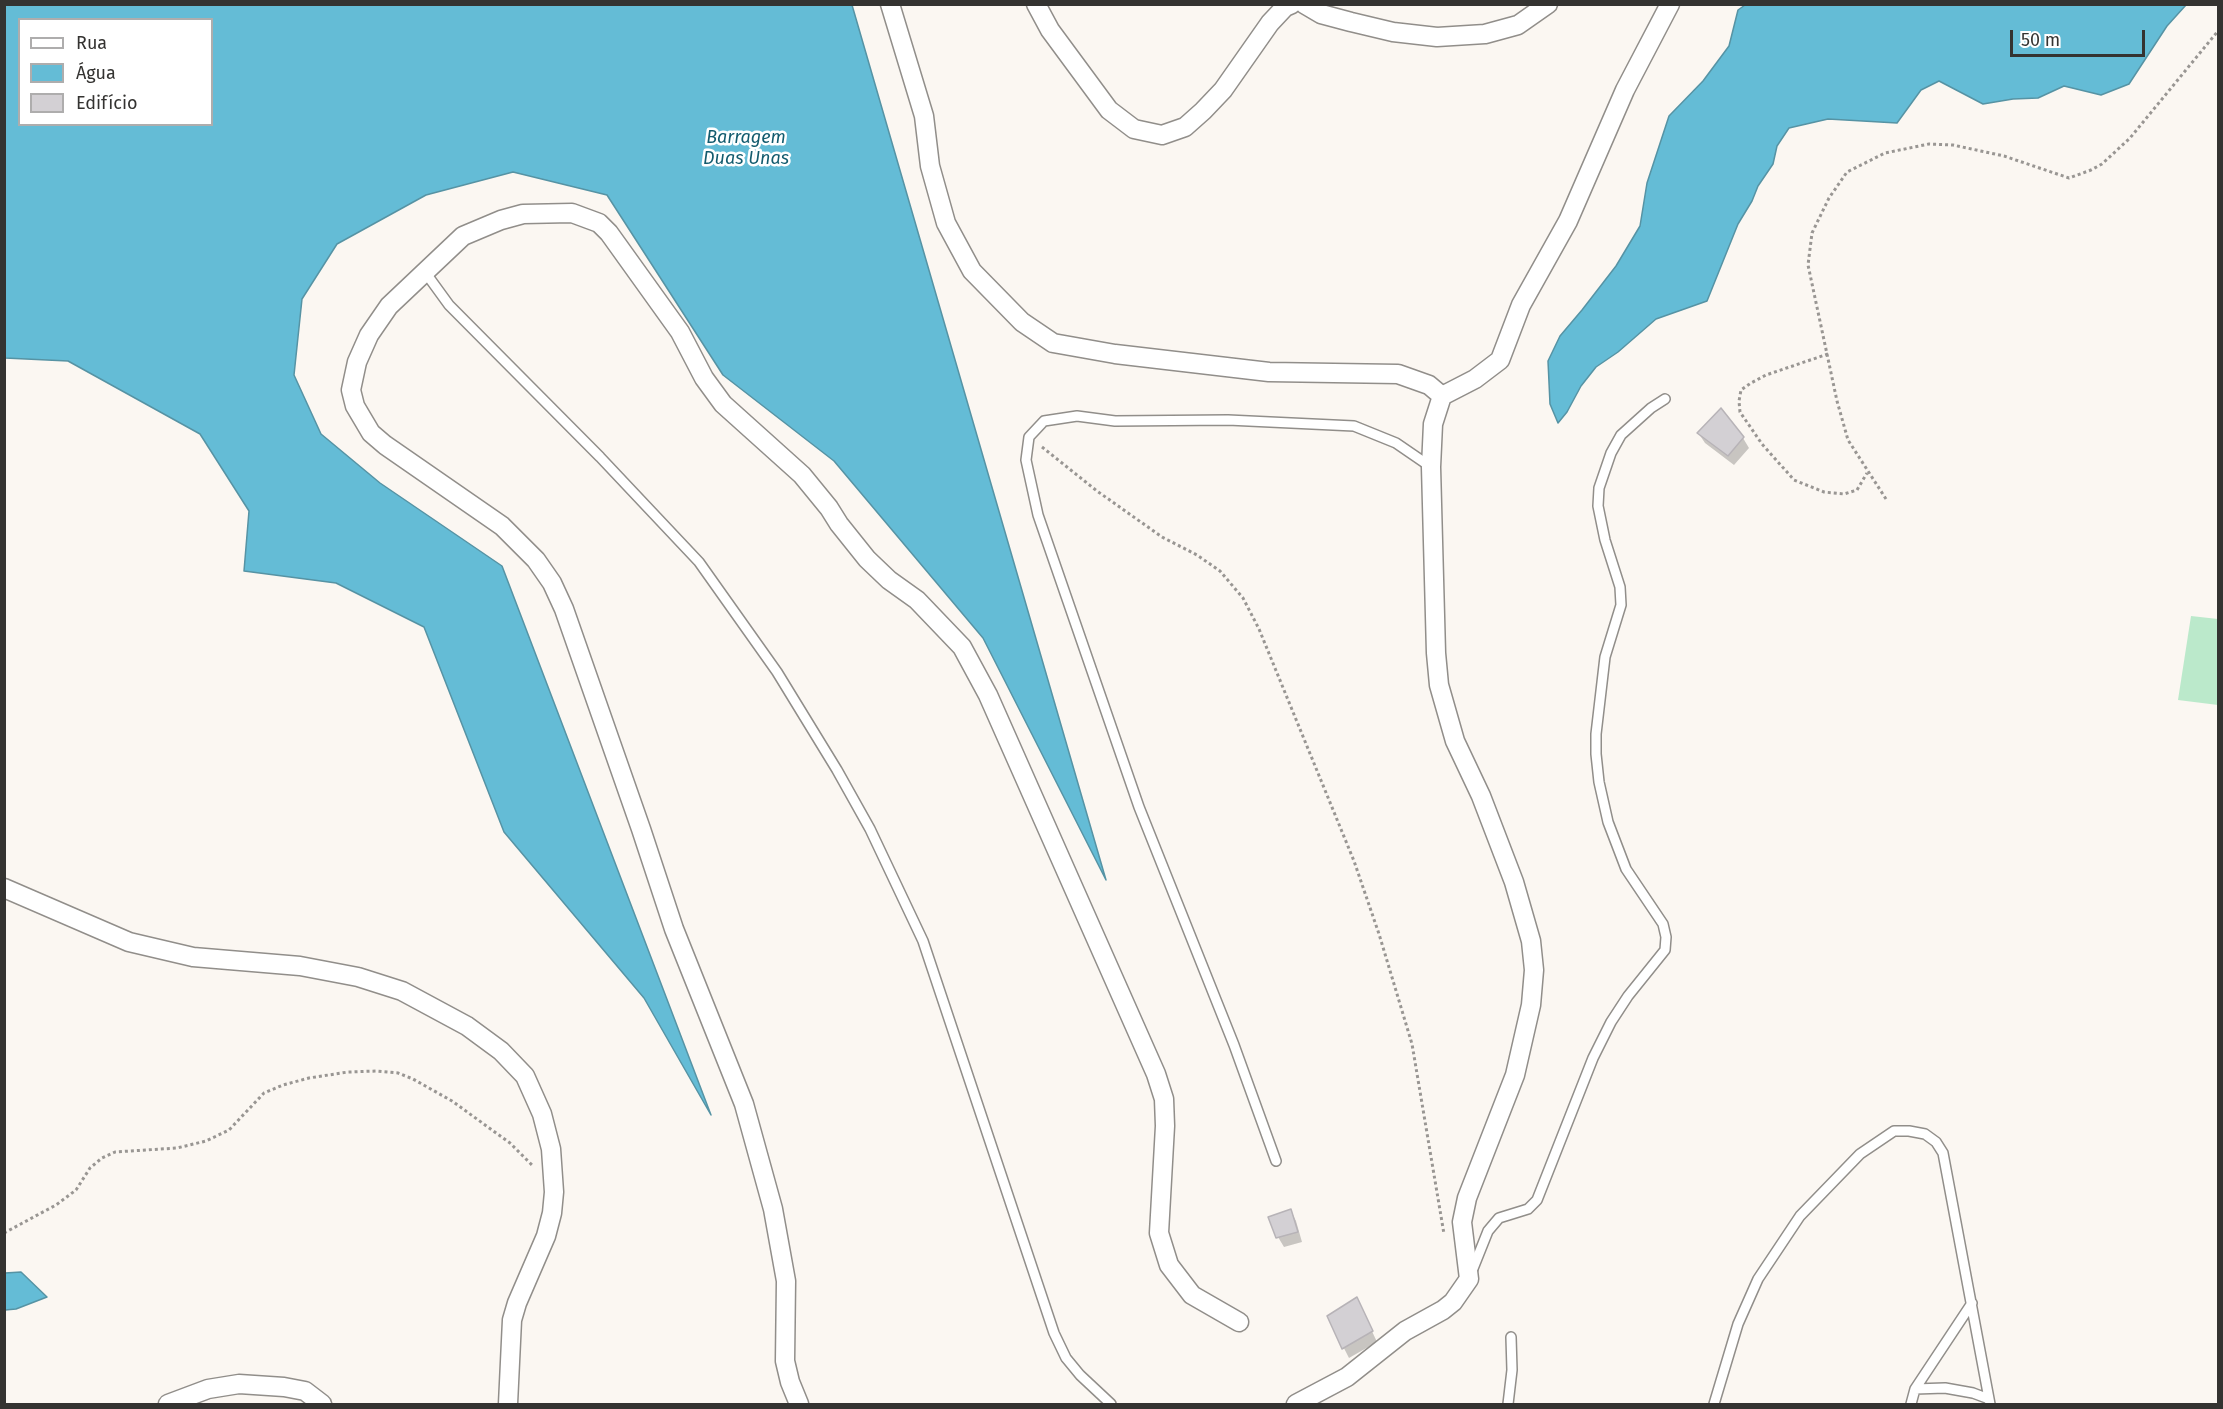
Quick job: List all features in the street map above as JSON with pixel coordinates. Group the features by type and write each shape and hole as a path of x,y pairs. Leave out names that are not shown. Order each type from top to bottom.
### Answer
{"street":[{"path":"890,4 924,116 930,166 946,223 972,271 1022,322 1053,343 1116,354 1269,372 1398,374 1429,386 1442,396"},
{"path":"1036,4 1050,30 1109,110 1134,129 1162,135 1185,127 1203,111 1223,90 1270,22 1285,7 1292,4"},
{"path":"1304,4 1321,14 1351,22 1393,32 1437,37 1485,34 1518,25 1548,4"},
{"path":"1296,1404 1347,1377 1405,1331 1443,1310 1453,1302 1469,1279 1462,1222 1467,1198 1515,1074 1531,1005 1534,970 1531,940 1514,882 1481,796 1455,741 1439,685 1431,467 1433,423 1442,396 1475,379 1500,360 1521,305 1568,221 1625,90 1670,4"},
{"path":"799,1404 785,1361 786,1281 773,1209 744,1104 674,929 564,609 552,583 536,560 502,526 371,434 355,406 351,390 357,362 369,335 389,306 464,236 501,220 523,214 572,213 599,223 609,233 681,332 704,378 723,404 802,475 867,559 889,580 917,600 962,647 988,695 1164,1099 1165,1126 1159,1233 1169,1265 1192,1295 1239,1322"},
{"path":"4,888 129,942 193,957 300,966 358,977 402,991 467,1026 501,1051 525,1077 542,1114 551,1149 554,1192 552,1214 546,1236 516,1304 512,1320 508,1404"},
{"path":"168,1404 208,1389 239,1384 284,1386 305,1391 322,1404"}],"lane":[{"path":"424,272 449,305 600,457 699,562 777,672 837,770 870,829 923,941 1054,1333 1066,1358 1080,1375 1111,1404"},
{"path":"1469,1279 1488,1231 1499,1218 1528,1209 1537,1200 1593,1058 1611,1022 1628,996 1665,950 1666,937 1663,924 1626,869 1608,822 1599,782 1596,744 1605,657 1621,605 1620,587 1605,540 1598,506 1599,488 1611,453 1621,435 1665,399"},
{"path":"1276,1161 1234,1045 1139,807 1038,514 1026,460 1029,436 1044,421 1077,416 1115,421 1228,420 1354,426 1396,442 1431,467"},
{"path":"1714,1404 1738,1324 1758,1279 1776,1250 1800,1216 1829,1185 1860,1154 1894,1131 1925,1134 1936,1142 1943,1153 1990,1402"},
{"path":"1911,1404 1915,1389 1972,1303"},
{"path":"1508,1404 1512,1370 1511,1337"},
{"path":"1915,1389 1945,1388 1973,1393 1990,1402"}],"path":[{"path":"1886,499 1867,473 1848,440 1808,265 1812,233 1829,198 1847,172 1886,153 1929,144 1953,146 2004,156 2069,178 2091,170 2102,164 2130,138 2218,31"},
{"path":"1828,354 1766,375 1751,383 1741,390 1740,412 1762,444 1794,480 1824,492 1844,494 1857,490 1867,473"},
{"path":"1029,436 1097,491 1162,537 1197,555 1220,571 1243,598 1259,628 1354,861 1379,934 1412,1044 1430,1144 1441,1224 1445,1235"},
{"path":"4,1233 56,1206 76,1190 90,1168 102,1158 115,1152 177,1148 206,1141 229,1130 264,1093 309,1078 348,1072 398,1073 413,1079 452,1101 510,1143 536,1168"}],"green space":[{"path":"2191,616 2218,619 2218,705 2178,700"}],"water":[{"name":"Barragem Duas Unas","path":"4,5 852,5 1106,880 983,638 834,461 723,375 607,195 513,172 426,195 337,244 302,299 294,375 321,434 380,483 502,566 711,1115 644,998 504,832 424,627 336,583 244,571 249,511 200,434 68,361 5,358"},
{"path":"1745,5 2186,5 2167,26 2129,84 2101,95 2064,86 2038,98 1983,104 1939,81 1921,90 1897,123 1828,119 1789,128 1777,146 1773,164 1758,186 1738,224 1707,301 1656,319 1618,352 1596,367 1558,423 1550,404 1548,361 1560,336 1616,266 1640,226 1647,183 1669,116 1703,81 1729,46 1738,10"},
{"path":"21,1272 47,1297 16,1309 5,1310 5,1273"}],"building":[{"path":"1721,408 1744,437 1728,456 1697,433"},
{"path":"1291,1209 1298,1232 1276,1238 1268,1217"},
{"path":"1357,1297 1373,1331 1342,1349 1327,1316"}]}
